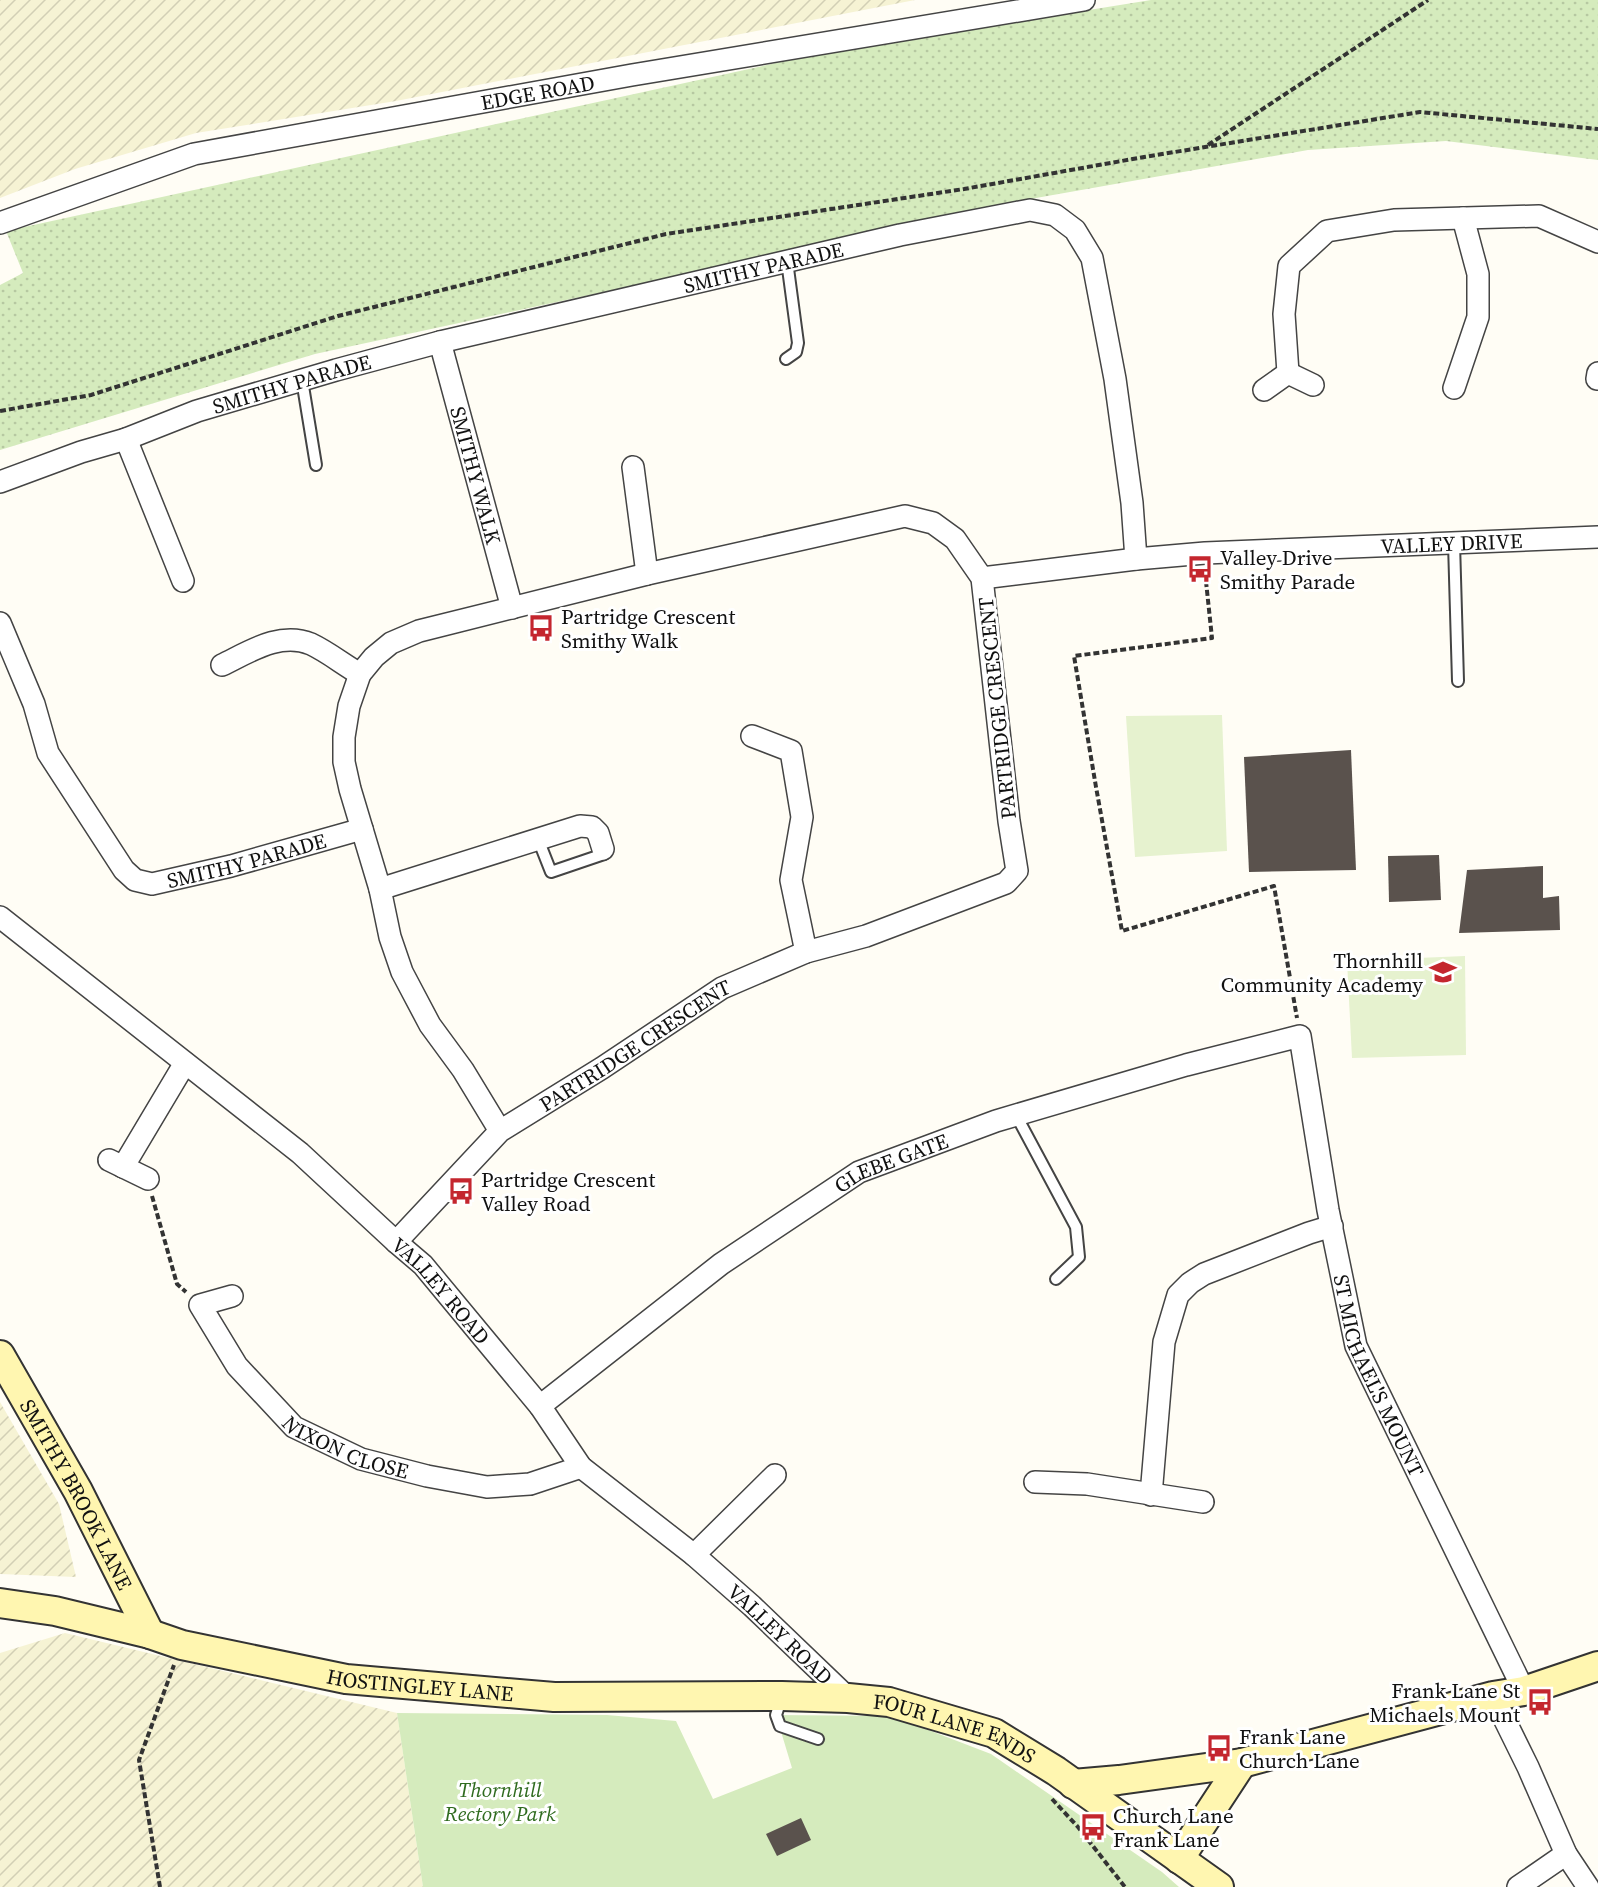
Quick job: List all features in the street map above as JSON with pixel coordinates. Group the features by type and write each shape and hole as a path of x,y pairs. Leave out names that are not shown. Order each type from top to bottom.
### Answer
{"main road":[{"name":"SMITHY BROOK LANE","path":"0,1355 78,1491 150,1634"},
{"name":"HOSTINGLEY LANE","path":"0,1603 55,1611 150,1634 182,1645 346,1679 554,1697 848,1698"},
{"path":"1059,1783 1119,1780 1242,1763 1493,1696 1524,1691 1598,1666"},
{"name":"FOUR LANE ENDS","path":"848,1698 889,1702 994,1733 1059,1783 1220,1887"},
{"path":"1179,1859 1242,1763"}],"street":[{"name":"EDGE ROAD","path":"0,223 194,154 633,75 1084,0"},
{"name":"SMITHY PARADE","path":"0,482 81,452 126,439 197,411 440,342 900,235 1030,210 1055,215 1075,230 1092,258 1115,380 1132,503 1136,559"},
{"path":"1288,373 1284,314 1289,266 1327,231 1394,220 1539,216 1598,242"},
{"path":"1454,388 1478,317 1479,274 1463,218"},
{"name":"SMITHY WALK","path":"440,342 512,608"},
{"path":"1288,373 1313,385"},
{"path":"1264,390 1288,373"},
{"path":"126,439 183,581"},
{"path":"633,467 646,574"},
{"name":"PARTRIDGE CRESCENT","path":"396,1242 500,1131 602,1068 722,988 806,952 866,936 1006,883 1017,871 1009,821 982,578 955,539 933,523 905,516 646,574 419,631 391,643 374,657 360,674 349,706 344,737 344,762 380,889 390,937 402,972 430,1024 463,1070 500,1131"},
{"name":"VALLEY DRIVE","path":"982,578 1205,553 1598,537"},
{"name":"SMITHY PARADE","path":"0,623 34,704 48,753 124,870 135,880 152,884 183,878 362,829"},
{"path":"222,665 264,645 280,640 296,640 311,644 360,674"},
{"path":"752,736 791,751 802,817 791,880 806,952"},
{"path":"380,889 580,826 592,827 598,833 603,849"},
{"name":"VALLEY ROAD","path":"0,917 300,1153 423,1265 540,1406 581,1467 694,1555 752,1606 848,1698"},
{"name":"GLEBE GATE","path":"540,1406 721,1264 859,1172 1016,1115 1186,1065 1300,1036"},
{"name":"ST MICHAEL'S MOUNT","path":"1300,1036 1328,1210 1356,1346 1524,1691"},
{"path":"148,1179 116,1163 185,1063"},
{"path":"1151,1495 1164,1342 1178,1295 1204,1274 1332,1226"},
{"path":"200,1305 232,1296"},
{"name":"NIXON CLOSE","path":"200,1305 237,1366 294,1427 361,1459 427,1476 487,1487 531,1484 581,1467"},
{"path":"694,1555 775,1475"},
{"path":"1035,1482 1087,1484 1203,1502"},
{"path":"1493,1696 1528,1767 1566,1854 1588,1887"},
{"path":"1518,1887 1566,1854"}],"lane":[{"path":"786,359 796,352 798,343 788,261"},
{"path":"302,380 316,465"},
{"path":"1454,543 1458,681"},
{"path":"538,839 551,872 604,854 603,849"},
{"path":"1016,1115 1076,1227 1078,1257 1056,1279"},
{"path":"782,1696 776,1715 780,1726 818,1739"}],"path":[{"path":"1205,147 1428,0"},
{"path":"0,411 91,395 338,316 666,234 964,189 1420,112 1598,129"},
{"path":"1204,562 1212,638 1074,656 1122,931 1274,886 1300,1036"},
{"path":"148,1179 177,1284 200,1305"},
{"path":"160,1887 139,1760 182,1645"},
{"path":"1059,1783 1078,1827 1125,1887"}],"shaded area":[{"path":"0,0 915,0 396,101 196,133 75,169 0,198"},
{"path":"0,1402 59,1504 76,1577 0,1574"},
{"path":"65,1633 397,1713 423,1887 0,1887 0,1653"}],"green space":[{"path":"1151,0 1598,0 1598,160 1446,141 1308,150 1036,198 904,223 785,253 315,354 0,450 0,285 23,273 6,231 822,53"},
{"path":"1222,715 1227,851 1135,857 1126,716"},
{"path":"1465,956 1466,1055 1352,1058 1347,961"},
{"name":"Thornhill Rectory Park","path":"397,1713 607,1715 676,1721 713,1799 792,1768 776,1715 892,1716 991,1754 1162,1872 1179,1887 423,1887"}],"building":[{"path":"1351,750 1356,870 1249,872 1244,757"},
{"path":"1439,855 1441,900 1389,902 1388,856"},
{"path":"1543,866 1543,898 1559,896 1560,930 1459,933 1467,870"},
{"path":"801,1818 811,1840 777,1856 766,1834"}],"place":[{"name":"Valley Drive Smithy Parade","path":"1200,569"},
{"name":"Partridge Crescent Smithy Walk","path":"541,628"},
{"name":"Thornhill Community Academy","path":"1443,972"},
{"name":"Partridge Crescent Valley Road","path":"461,1191"},
{"name":"Frank Lane St Michaels Mount","path":"1540,1702"},
{"name":"Frank Lane Church Lane","path":"1219,1748"},
{"name":"Church Lane Frank Lane","path":"1093,1827"}]}
